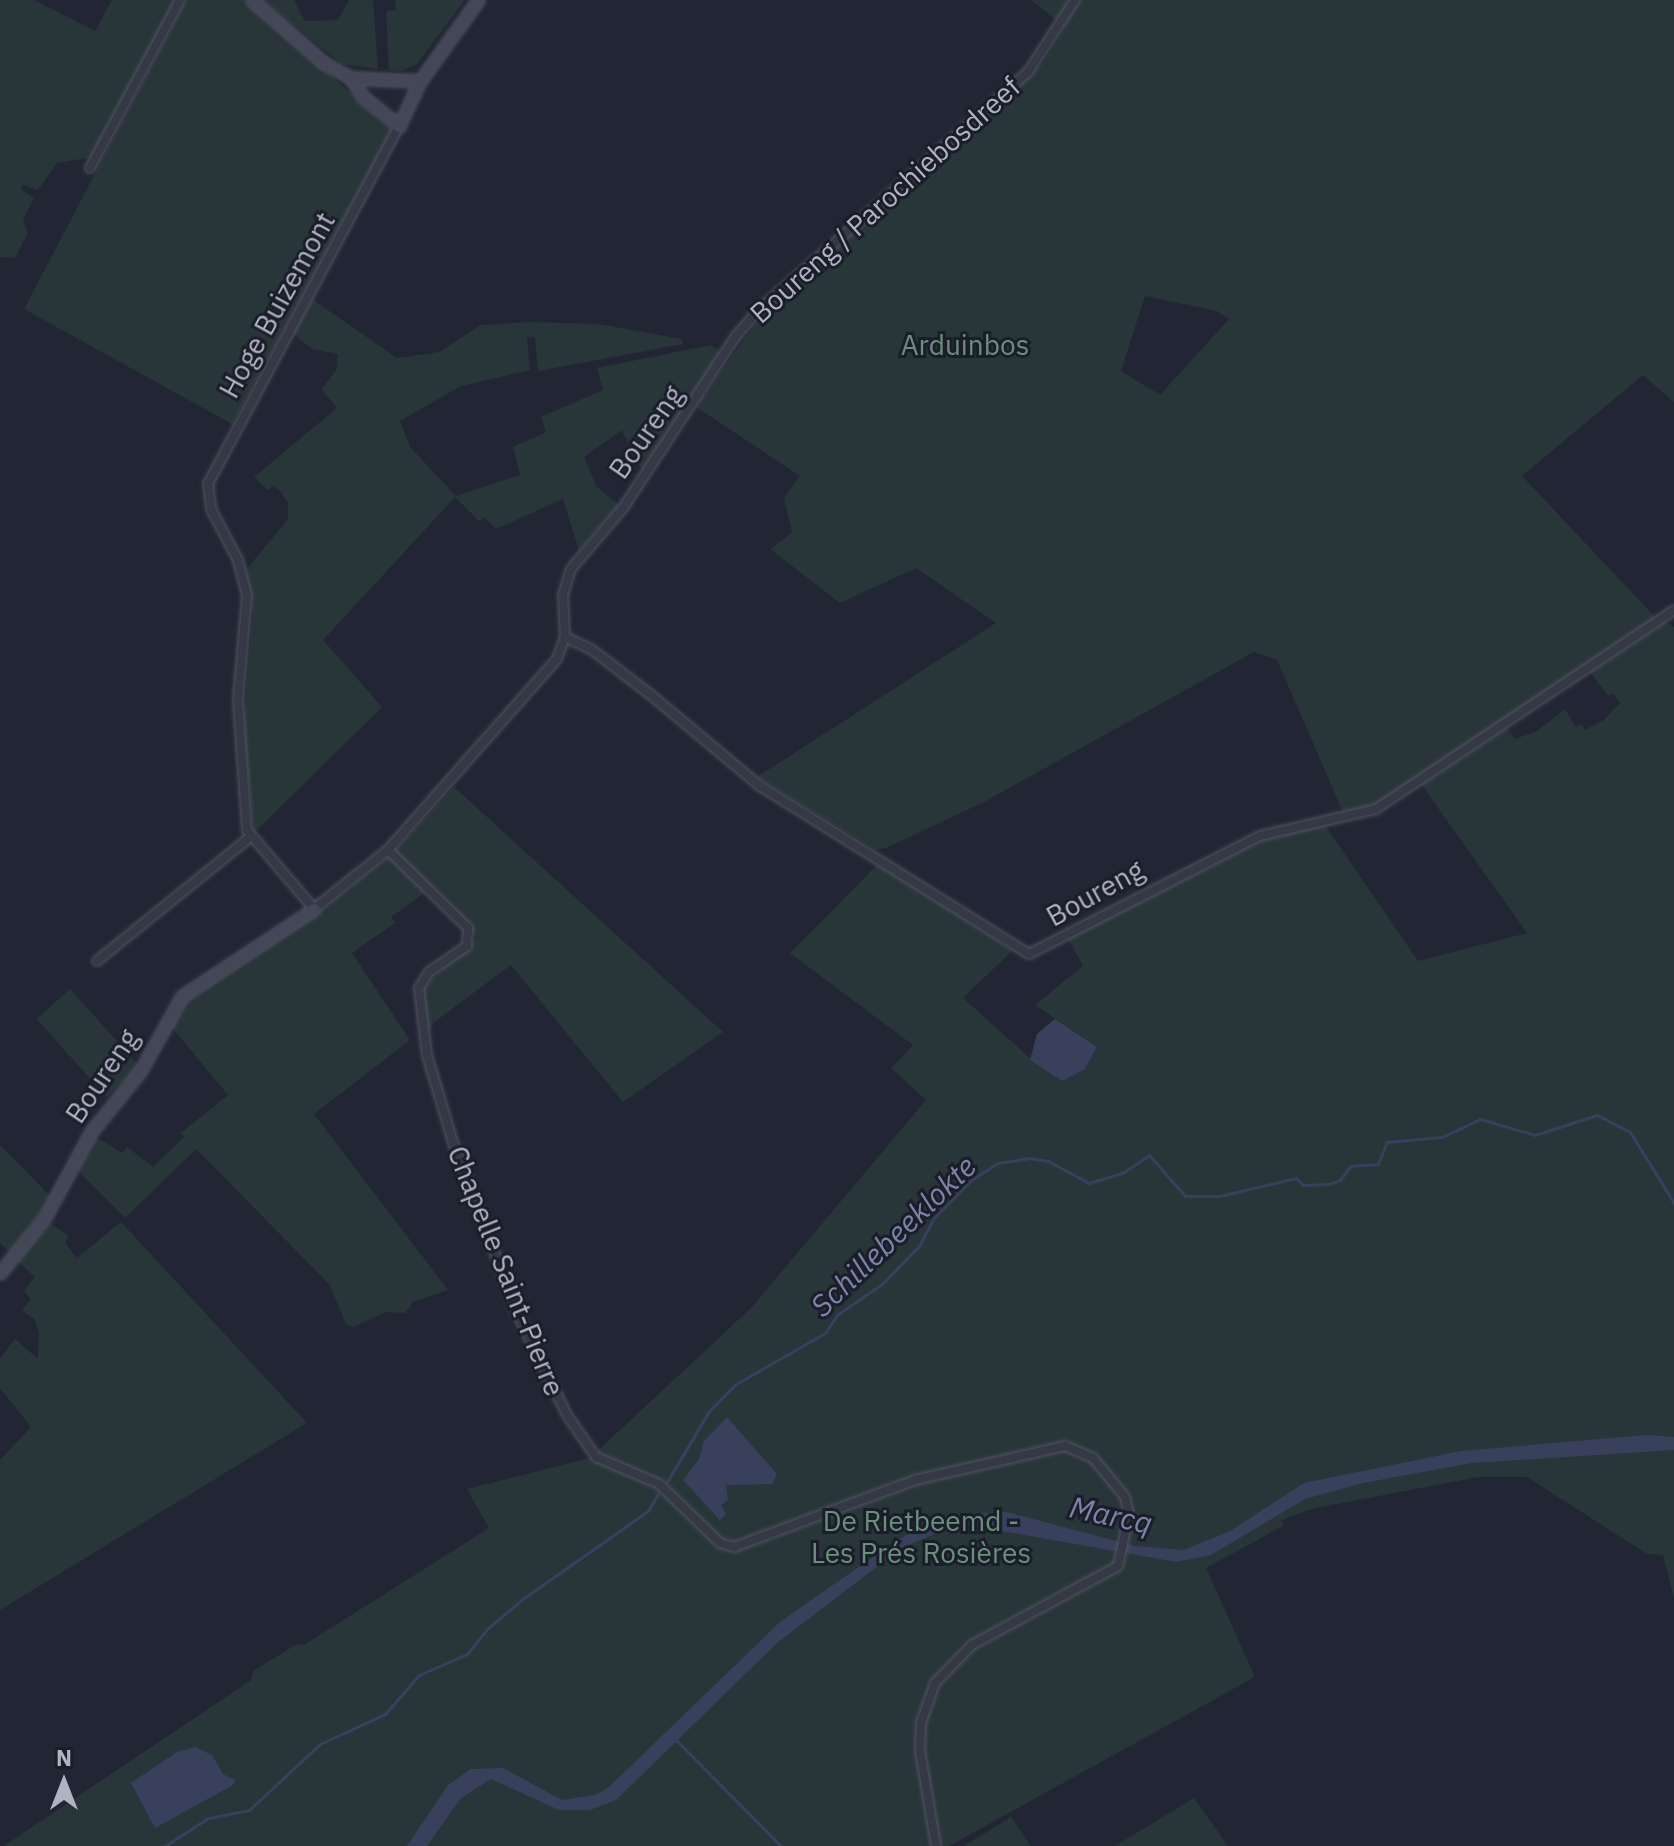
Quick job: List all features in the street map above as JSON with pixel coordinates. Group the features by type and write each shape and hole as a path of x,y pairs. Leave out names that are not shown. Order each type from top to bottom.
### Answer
{"street":[{"path":"90,168 180,0"},
{"path":"252,0 324,63 351,78 420,81"},
{"name":"Hoge Buizemont","path":"250,837 238,701 247,595 238,560 211,509 211,472 399,126 420,81 478,0"},
{"name":"Boureng / Parochiebosdreef","path":"736,336 759,310 1035,64 1075,0"},
{"path":"351,78 362,96 399,126"},
{"name":"Boureng","path":"0,1273 45,1217 91,1132 141,1070 174,1005 205,978 314,909 388,850 557,659 565,637 563,595 571,569 623,508 736,336"},
{"name":"Boureng","path":"565,637 639,686 760,786 1029,954 1260,836 1376,809 1674,610"},
{"path":"97,961 250,837 314,909"},
{"name":"Chapelle Saint-Pierre","path":"388,850 468,928 467,946 420,984 417,1005 427,1055 453,1142 518,1315 567,1415 596,1457 659,1484 720,1543 734,1547 915,1480 1073,1447 1093,1458 1125,1497 1127,1530 1120,1562 1097,1579 989,1634 942,1672 920,1737 936,1846"}],"green space":[{"path":"0,0 34,0 95,31 112,0 175,0 93,157 57,163 38,190 23,185 21,190 34,197 23,221 28,233 15,258 0,257"},
{"path":"186,0 245,0 393,131 232,424 24,309"},
{"path":"262,0 294,0 305,21 338,20 349,0 373,0 378,69 342,64"},
{"path":"395,0 465,0 417,64 401,71 389,70 386,11 396,10"},
{"name":"Arduinbos","path":"1031,0 1674,0 1674,402 1643,375 1522,476 1657,619 1383,801 1355,812 1343,812 1277,660 1254,652 984,802 876,850 757,777 996,623 916,568 840,603 770,549 792,533 784,498 800,476 696,407 763,313 1043,63 1065,27","holes":["1145,296 1217,311 1229,319 1160,395 1121,371"]},
{"path":"312,299 397,358 439,352 481,325 530,322 599,324 682,339 683,344 538,371 535,337 527,338 530,370 461,386 400,421 410,447 456,496 520,475 513,447 546,432 541,417 603,390 597,368 711,345 720,351 718,363 642,470 622,430 584,457 597,487 619,505 579,551 563,499 496,529 484,517 480,522 455,497 323,640 382,707 254,833 243,730 253,614 246,570 288,519 288,503 280,491 273,486 268,490 254,477 337,408 321,389 336,371 338,354 312,349 292,333"},
{"name":"De Rietbeemd - Les Prés Rosières","path":"1664,621 1674,627 1674,1599 1663,1555 1647,1554 1527,1477 1478,1477 1311,1509 1282,1520 1283,1526 1206,1568 1255,1677 949,1846 4,1846 251,1680 253,1671 297,1644 304,1645 489,1528 467,1489 590,1458 752,1307 926,1100 891,1068 913,1045 790,953 880,862 1012,951 963,998 1039,1066 1054,1074 1085,1069 1097,1047 1035,1005 1083,966 1068,938 1256,841 1323,822 1418,961 1527,933 1421,784 1504,724 1515,739 1537,731 1565,709 1576,727 1582,724 1585,730 1604,720 1620,703 1613,693 1608,696 1589,670"},
{"path":"454,787 723,1032 623,1102 511,965 433,1023 426,1038 424,986 476,939 470,925 422,878 418,882 427,891 391,917 395,923 352,953 410,1040 314,1114 448,1290 413,1302 405,1313 386,1312 353,1327 346,1324 329,1284 196,1149 125,1218 76,1169 93,1135 122,1153 127,1147 153,1167 184,1137 181,1133 228,1095 169,1024 186,998 322,910 395,851"},
{"path":"70,989 140,1067 107,1097 37,1019"},
{"path":"0,1145 52,1198 10,1253 0,1243"},
{"path":"48,1222 69,1236 65,1243 77,1258 121,1222 307,1423 0,1610 0,1460 31,1427 0,1388 0,1358 15,1339 38,1359 39,1332 34,1319 22,1310 31,1299 24,1291 35,1277 16,1260"},
{"path":"1194,1798 1228,1846 1115,1846"},
{"path":"1011,1817 1031,1846 964,1846"}],"water":[{"path":"1055,1019 1097,1047 1085,1069 1062,1081 1030,1060 1037,1034"},
{"path":"727,1417 777,1474 772,1484 726,1485 728,1500 721,1505 726,1514 720,1520 683,1480 699,1459 704,1441"},
{"path":"1646,1435 1674,1437 1674,1450 1472,1463 1363,1483 1305,1499 1211,1555 1176,1562 968,1525 946,1529 900,1549 777,1643 616,1800 590,1810 559,1810 491,1779 461,1798 427,1846 407,1846 448,1785 471,1769 503,1768 562,1800 595,1795 609,1787 781,1621 899,1539 947,1515 1007,1512 1135,1546 1184,1550 1230,1531 1304,1483 1461,1451"},
{"path":"195,1747 212,1755 223,1774 235,1780 233,1785 155,1828 131,1783 177,1752"}],"waterway":[{"name":"Schillebeeklokte","path":"667,1482 709,1411 736,1384 825,1333 838,1314 882,1284 919,1246 934,1218 970,1181 998,1163 1029,1158 1048,1161 1089,1183 1124,1172 1149,1155 1185,1196 1220,1196 1296,1178 1303,1185 1329,1184 1340,1180 1350,1166 1378,1164 1387,1142 1442,1137 1480,1119 1535,1135 1597,1115 1630,1132 1674,1203"},
{"name":"Schillebeeklokte","path":"165,1846 208,1818 249,1810 320,1744 385,1714 419,1675 467,1654 487,1629 524,1598 648,1511 658,1494"},
{"path":"677,1741 781,1846"}],"water label":[{"name":"Marcq","path":"1111,1515"}]}
